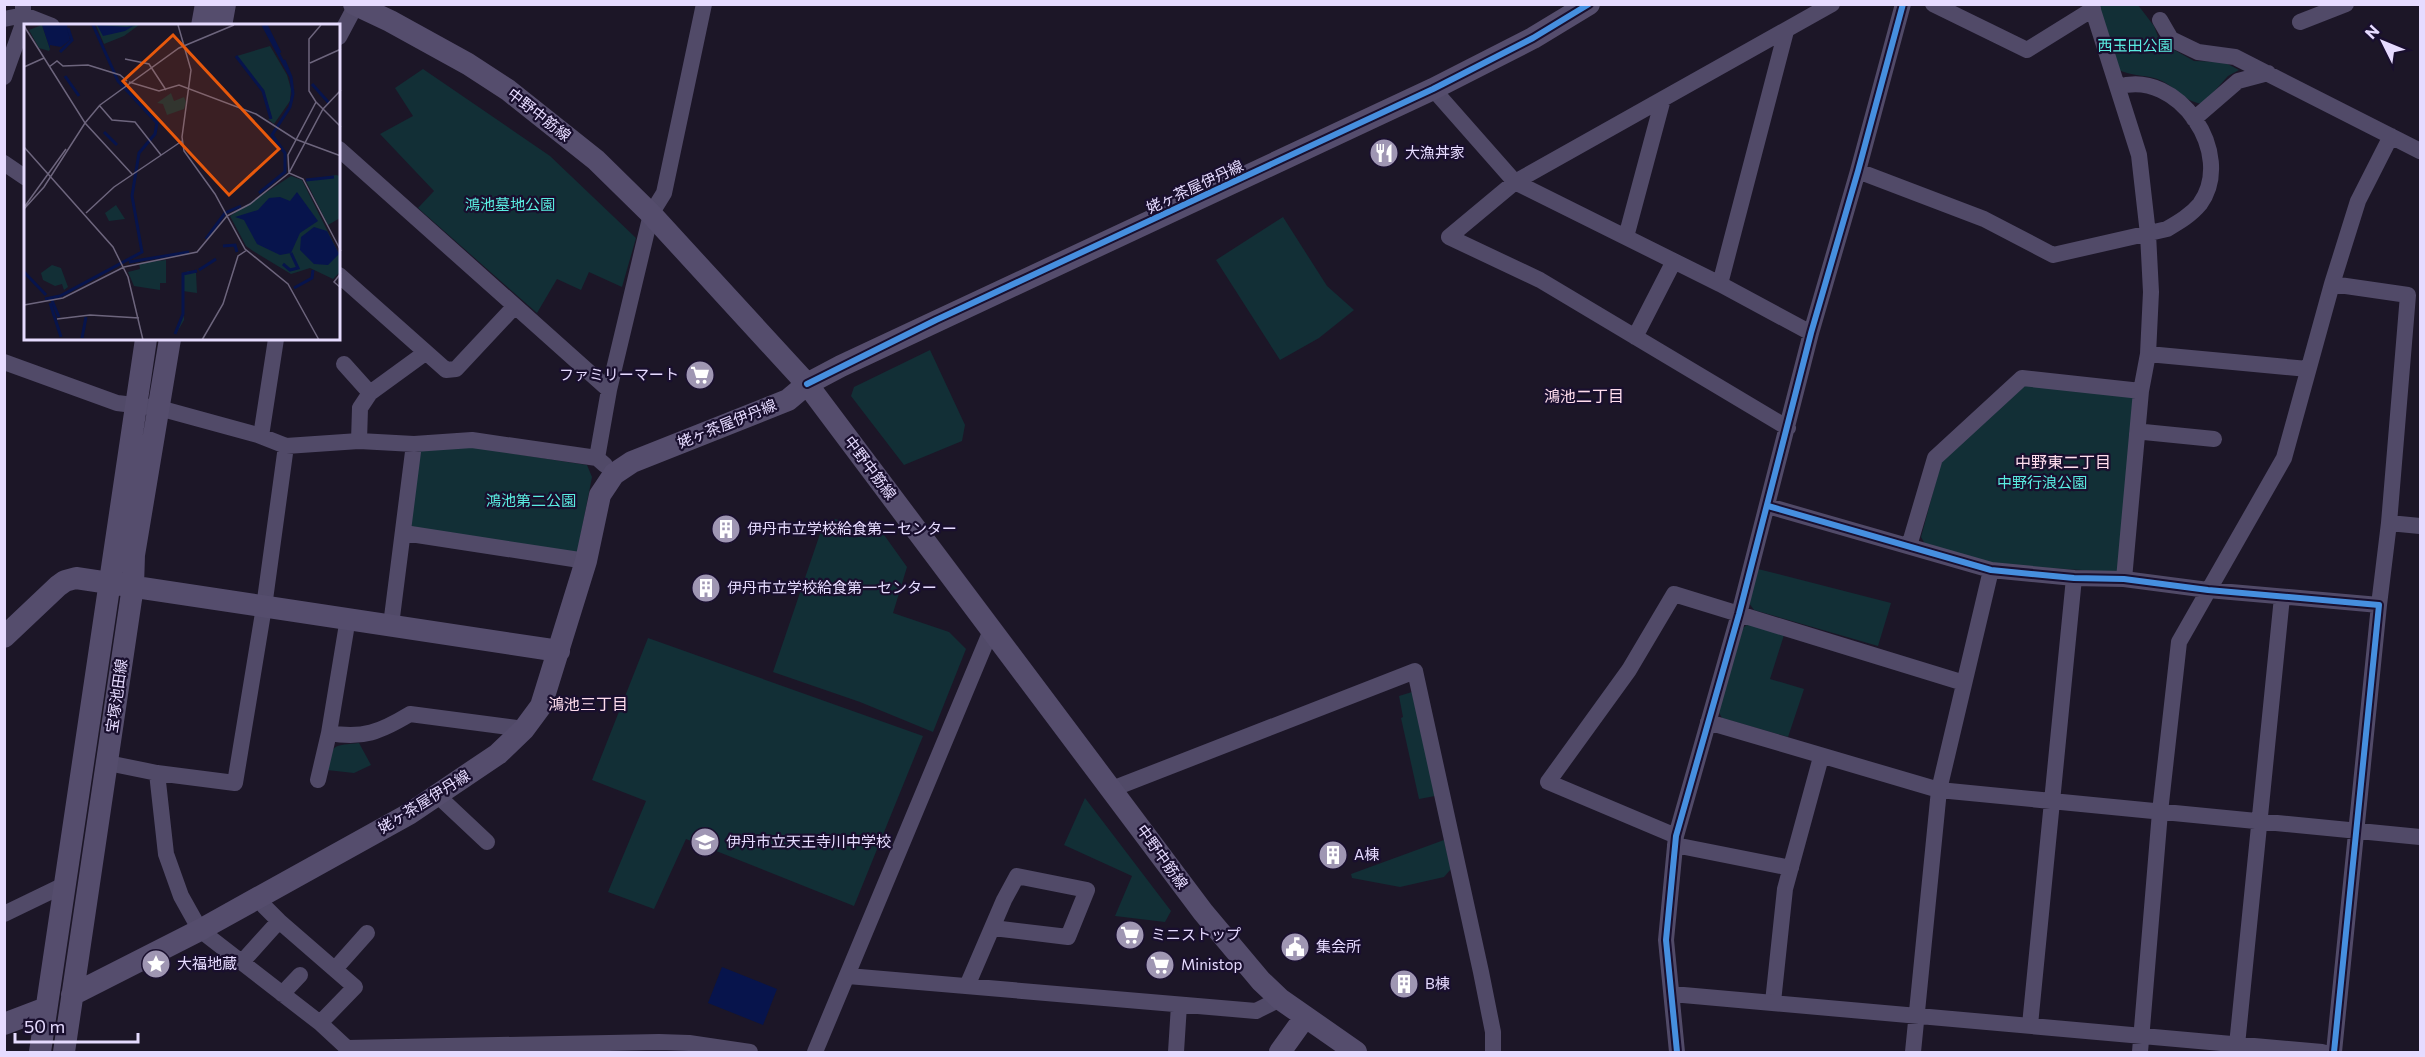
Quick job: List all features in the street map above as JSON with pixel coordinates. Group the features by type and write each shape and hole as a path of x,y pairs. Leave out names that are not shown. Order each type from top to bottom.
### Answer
{"main road":[{"path":"202,24 206,4"},
{"path":"221,24 225,4"},
{"name":"姥ヶ茶屋伊丹線","path":"72,995 200,930 409,814 498,754 524,729 541,706 586,561 600,495 614,474 632,462 788,400 807,384 936,320 1433,89 1533,38 1589,4"},
{"name":"中野中筋線","path":"355,5 468,64 508,90 596,160 651,214 807,384 1203,912 1261,981 1280,999 1356,1053"},
{"path":"40,1053 146,340"},
{"name":"宝塚池田線","path":"64,1053 133,586 134,555 170,340"},
{"path":"4,637 65,581 76,578 559,651"},
{"path":"4,1024 46,1008"},
{"path":"1280,1053 1305,1017"}],"street":[{"path":"597,458 609,390 651,214 664,193 704,4"},
{"path":"1788,428 1540,280 1449,237 1515,182 1832,4"},
{"path":"1677,1053 1666,940 1675,841 1740,613 1811,333 1903,4"},
{"path":"1934,4 2027,50 2092,7 2139,154 2148,234 2151,292 2148,354 2141,391 2124,579"},
{"path":"2300,22 2346,4"},
{"path":"340,35 355,5"},
{"path":"4,19 23,10"},
{"path":"23,10 48,24"},
{"path":"4,77 23,24 23,10"},
{"path":"2160,20 2171,39 2198,52 2235,57 2421,151"},
{"path":"1720,284 1786,30"},
{"path":"2194,119 2238,81 2249,76 2268,73"},
{"path":"1858,171 1984,219 2053,255 2148,234 2180,222 2201,202 2211,178 2210,153 2185,104 2164,92 2128,83 2118,87"},
{"path":"1433,89 1515,182 1720,284 1811,333"},
{"path":"1626,237 1663,99"},
{"path":"2140,1045 2160,812 2179,642 2284,458 2332,284 2358,201 2391,136"},
{"path":"340,150 609,390"},
{"path":"4,163 24,177"},
{"path":"1635,337 1674,261"},
{"path":"340,276 424,353 446,370 456,369 515,306"},
{"path":"2332,284 2408,295 2389,523 2334,1053"},
{"path":"261,436 276,340"},
{"path":"359,441 360,408 370,393 424,353"},
{"path":"2148,354 2308,369"},
{"path":"4,362 117,403 135,407 159,408 261,436 286,446 359,441 414,444 472,440 597,458 614,474"},
{"path":"344,364 370,393"},
{"path":"1909,546 1935,458 2022,378 2141,391"},
{"path":"2137,434 2144,432 2214,439"},
{"path":"391,625 414,444"},
{"path":"108,763 157,773 235,783 264,607 286,446"},
{"path":"1768,506 1991,570 2074,578 2124,579 2208,590 2379,605"},
{"path":"2389,523 2421,526"},
{"path":"404,533 586,561"},
{"path":"1913,1053 1939,790 1991,570"},
{"path":"2030,1025 2074,578"},
{"path":"1791,868 1675,841 1548,782 1629,670 1674,594 1964,683"},
{"path":"2237,1045 2282,597"},
{"path":"318,780 348,618"},
{"path":"815,1053 992,628"},
{"path":"1112,789 1415,671 1481,972 1493,1032 1493,1053"},
{"path":"328,733 349,736 366,735 394,724 410,714 524,729"},
{"path":"1708,722 1939,790 2421,837"},
{"path":"1773,1002 1785,889 1821,757"},
{"path":"157,773 166,854 181,896 200,930 320,1023 347,1048 659,1049 689,1043 750,1053"},
{"path":"437,795 471,834 487,842"},
{"path":"967,986 1004,900 1017,876 1087,890 1068,937 993,928"},
{"path":"4,914 64,885"},
{"path":"261,896 264,906 279,921 356,987 320,1023"},
{"path":"242,962 279,921"},
{"path":"335,969 367,933"},
{"path":"282,994 300,975"},
{"path":"848,976 1256,1011 1280,999"},
{"path":"1672,994 2030,1025 2140,1045 2237,1045 2322,1053"},
{"path":"1176,1053 1179,1005"}],"green space":[{"name":"西玉田公園","path":"2097,5 2138,5 2154,26 2160,42 2194,61 2224,62 2239,70 2228,76 2203,104 2191,101 2157,79 2122,72 2117,69"},
{"name":"鴻池墓地公園","path":"423,69 550,156 636,238 622,287 589,272 581,290 557,279 537,313 418,208 434,191 380,134 413,116 395,88"},
{"path":"1283,217 1327,286 1354,310 1319,338 1280,360 1216,260"},
{"path":"930,350 965,425 962,441 904,465 851,396 854,387"},
{"name":"中野行浪公園","path":"2029,385 2130,394 2135,400 2119,569 2115,572 1996,565 1925,544 1921,537 1942,459 2021,387"},
{"name":"鴻池第二公園","path":"465,446 587,465 592,477 577,554 411,528 419,451"},
{"path":"835,519 882,532 907,567 893,613 949,632 966,649 933,732 860,702 773,672 823,525"},
{"path":"1758,569 1891,603 1878,646 1754,610 1749,603"},
{"path":"1750,622 1784,635 1770,679 1804,689 1788,737 1722,718 1718,711 1743,628"},
{"path":"648,638 923,736 854,906 686,839 654,909 608,892 646,801 592,780"},
{"path":"1412,692 1435,796 1419,799 1401,718 1403,717 1399,696"},
{"path":"359,743 371,765 354,773 327,770 335,748"},
{"path":"1085,798 1171,911 1165,922 1115,916 1132,876 1064,845"},
{"path":"1444,840 1451,869 1444,877 1400,887 1352,878 1351,874"}],"shaded area":[{"path":"722,967 777,989 763,1025 708,1003"}],"cycle path":[{"path":"807,384 936,320 1433,89 1533,38 1589,4"},
{"path":"1677,1052 1666,940 1676,836 1739,614 1811,333 1903,4"},
{"path":"1768,506 1991,570 2074,578 2124,579 2208,590 2379,605 2334,1052"}],"place":[{"name":"大漁丼家","path":"1384,153"},
{"name":"ファミリーマート","path":"700,375"},
{"name":"伊丹市立学校給食第ニセンター","path":"726,529"},
{"name":"伊丹市立学校給食第一センター","path":"706,588"},
{"name":"伊丹市立天王寺川中学校","path":"705,842"},
{"name":"A棟","path":"1333,855"},
{"name":"ミニストップ","path":"1130,935"},
{"name":"集会所","path":"1295,947"},
{"name":"大福地蔵","path":"156,964"},
{"name":"Ministop","path":"1160,965"},
{"name":"B棟","path":"1404,984"}],"district":[{"name":"鴻池二丁目","path":"1584,396"},
{"name":"中野東二丁目","path":"2063,462"},
{"name":"鴻池三丁目","path":"588,704"}]}
